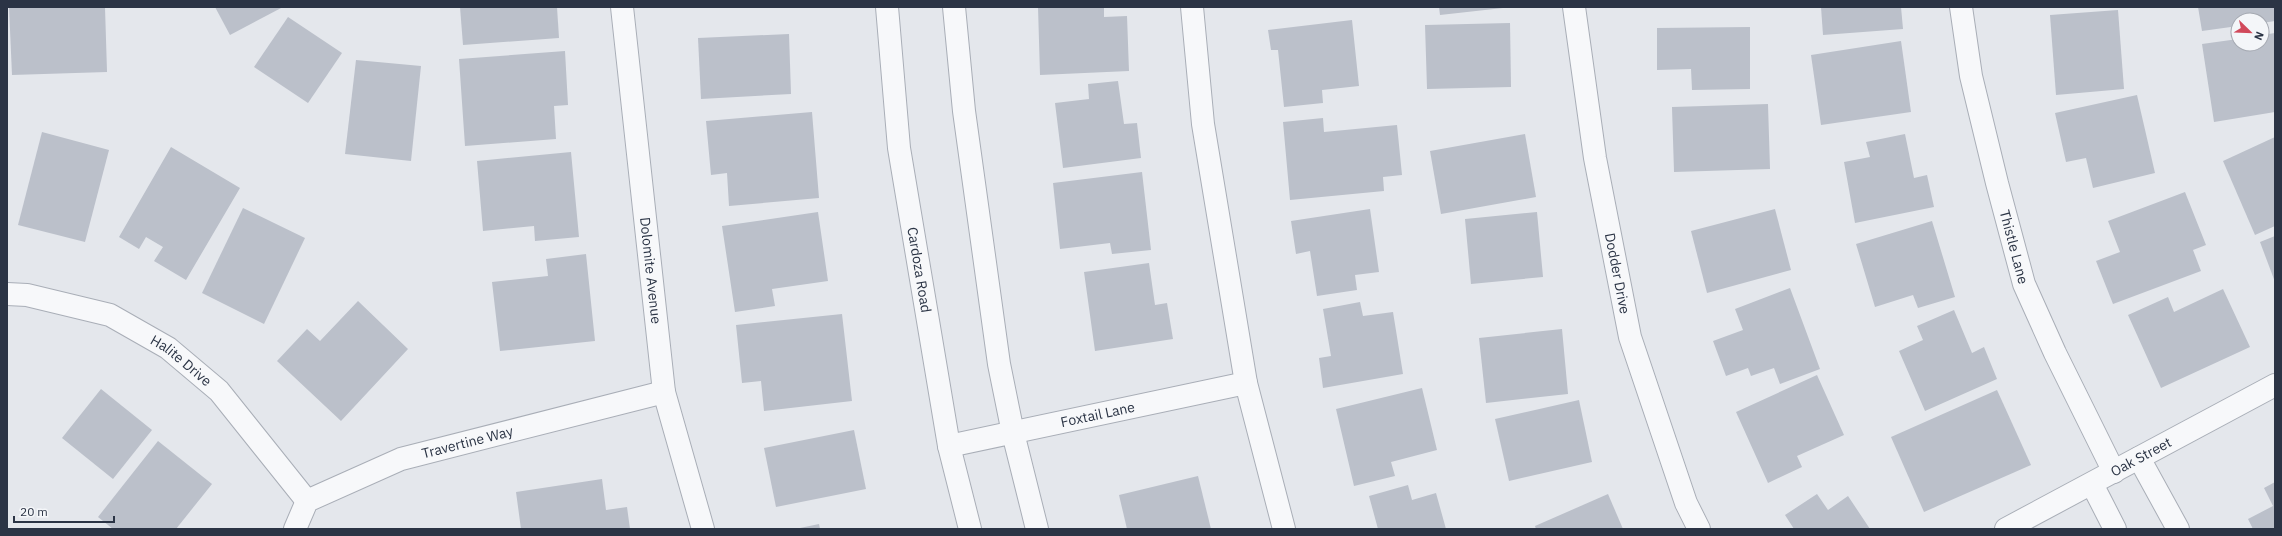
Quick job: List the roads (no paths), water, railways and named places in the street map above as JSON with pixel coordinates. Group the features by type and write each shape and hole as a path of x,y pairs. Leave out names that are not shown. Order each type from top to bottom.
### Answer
{"street":[{"name":"Dolomite Avenue","path":"622,7 664,392 702,529"},
{"name":"Cardoza Road","path":"887,7 899,148 949,446 970,529"},
{"path":"954,7 964,111 997,348 1013,433 1038,529"},
{"path":"1192,7 1204,124 1246,383 1284,529"},
{"name":"Dodder Drive","path":"1574,7 1595,158 1630,337 1686,503 1699,529"},
{"name":"Thistle Lane","path":"1961,7 1971,76 1997,183 2024,284 2055,353 2114,472"},
{"name":"Halite Drive","path":"7,294 27,295 110,316 168,348 219,391 307,501"},
{"name":"Foxtail Lane","path":"949,446 1246,383"},
{"name":"Oak Street","path":"2006,529 2275,385"},
{"name":"Travertine Way","path":"307,501 401,459 664,392"},
{"path":"2139,458 2178,529"},
{"path":"2092,484 2115,529"},
{"path":"295,529 307,501"}]}
